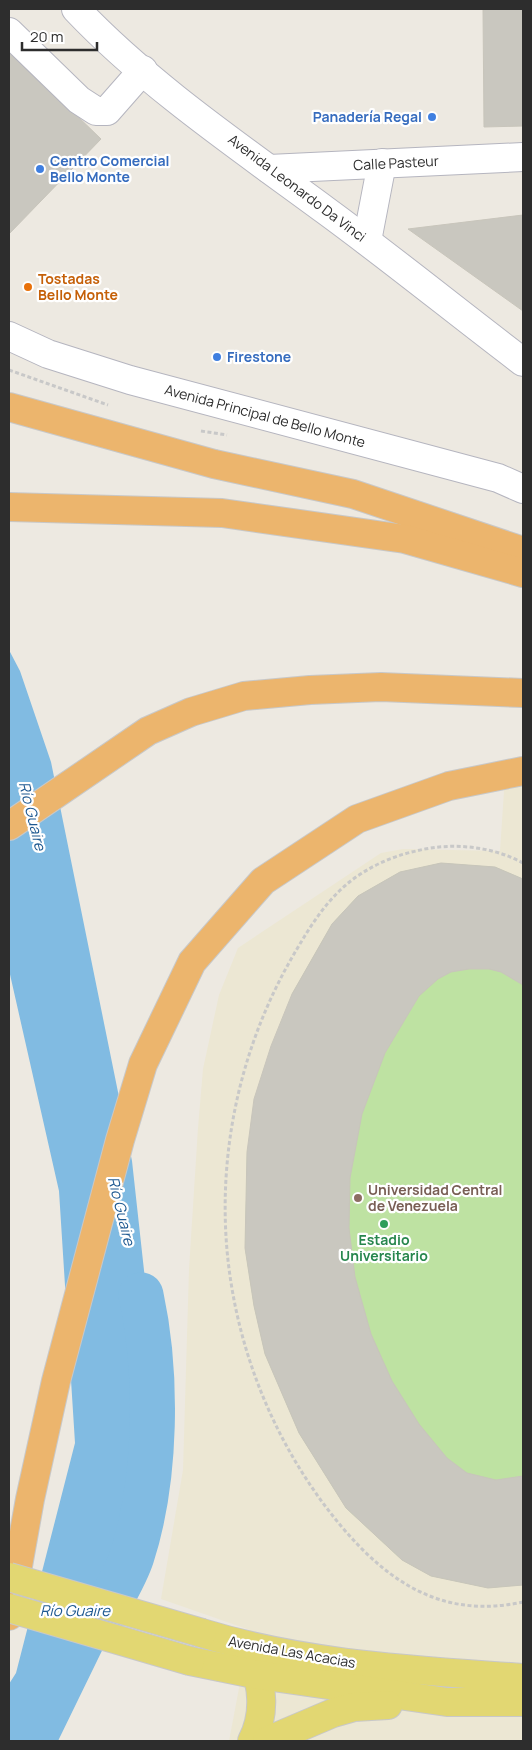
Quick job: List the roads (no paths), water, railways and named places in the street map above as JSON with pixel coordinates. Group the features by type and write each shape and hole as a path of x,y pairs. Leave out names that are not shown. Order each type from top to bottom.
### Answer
{"highway":[{"path":"9,407 214,464 353,494 523,551"},
{"path":"9,507 222,514 405,539 523,573"},
{"path":"9,826 148,731 191,712 244,696 310,690 381,687 523,693"},
{"path":"9,1616 30,1499 56,1381 120,1140 143,1064 192,962 263,881 357,819 449,786 523,771"}],"main road":[{"name":"Avenida Las Acacias","path":"9,1577 243,1646 377,1668 523,1678"},
{"name":"Avenida Las Acacias","path":"9,1608 190,1661 258,1675 447,1702 523,1702"},
{"path":"243,1646 258,1675 262,1696 255,1735 252,1741"},
{"path":"267,1741 315,1719 354,1707 447,1702"}],"street":[{"name":"Avenida Leonardo Da Vinci","path":"76,9 143,70 269,169 367,241 523,362"},
{"path":"9,32 79,100 96,111 107,111 143,70"},
{"name":"Calle Pasteur","path":"269,169 523,157"},
{"path":"367,241 382,163"},
{"name":"Avenida Principal de Bello Monte","path":"9,336 48,354 130,380 511,475 523,490"}],"water":[{"name":"Río Guaire","path":"9,650 20,671 51,762 132,1161 152,1343 143,1496 115,1624 58,1741 9,1741 9,1684 16,1673 75,1443 59,1191 9,970"}],"waterway":[{"name":"Río Guaire","path":"100,1620 132,1556 146,1493 150,1460 152,1392 147,1326 141,1295"}],"place":[{"name":"Panadería Regal","path":"432,117"},
{"name":"Centro Comercial Bello Monte","path":"40,169"},
{"name":"Tostadas Bello Monte","path":"28,287"},
{"name":"Firestone","path":"217,357"},
{"name":"Universidad Central de Venezuela","path":"358,1198"},
{"name":"Estadio Universitario","path":"384,1224"}]}
